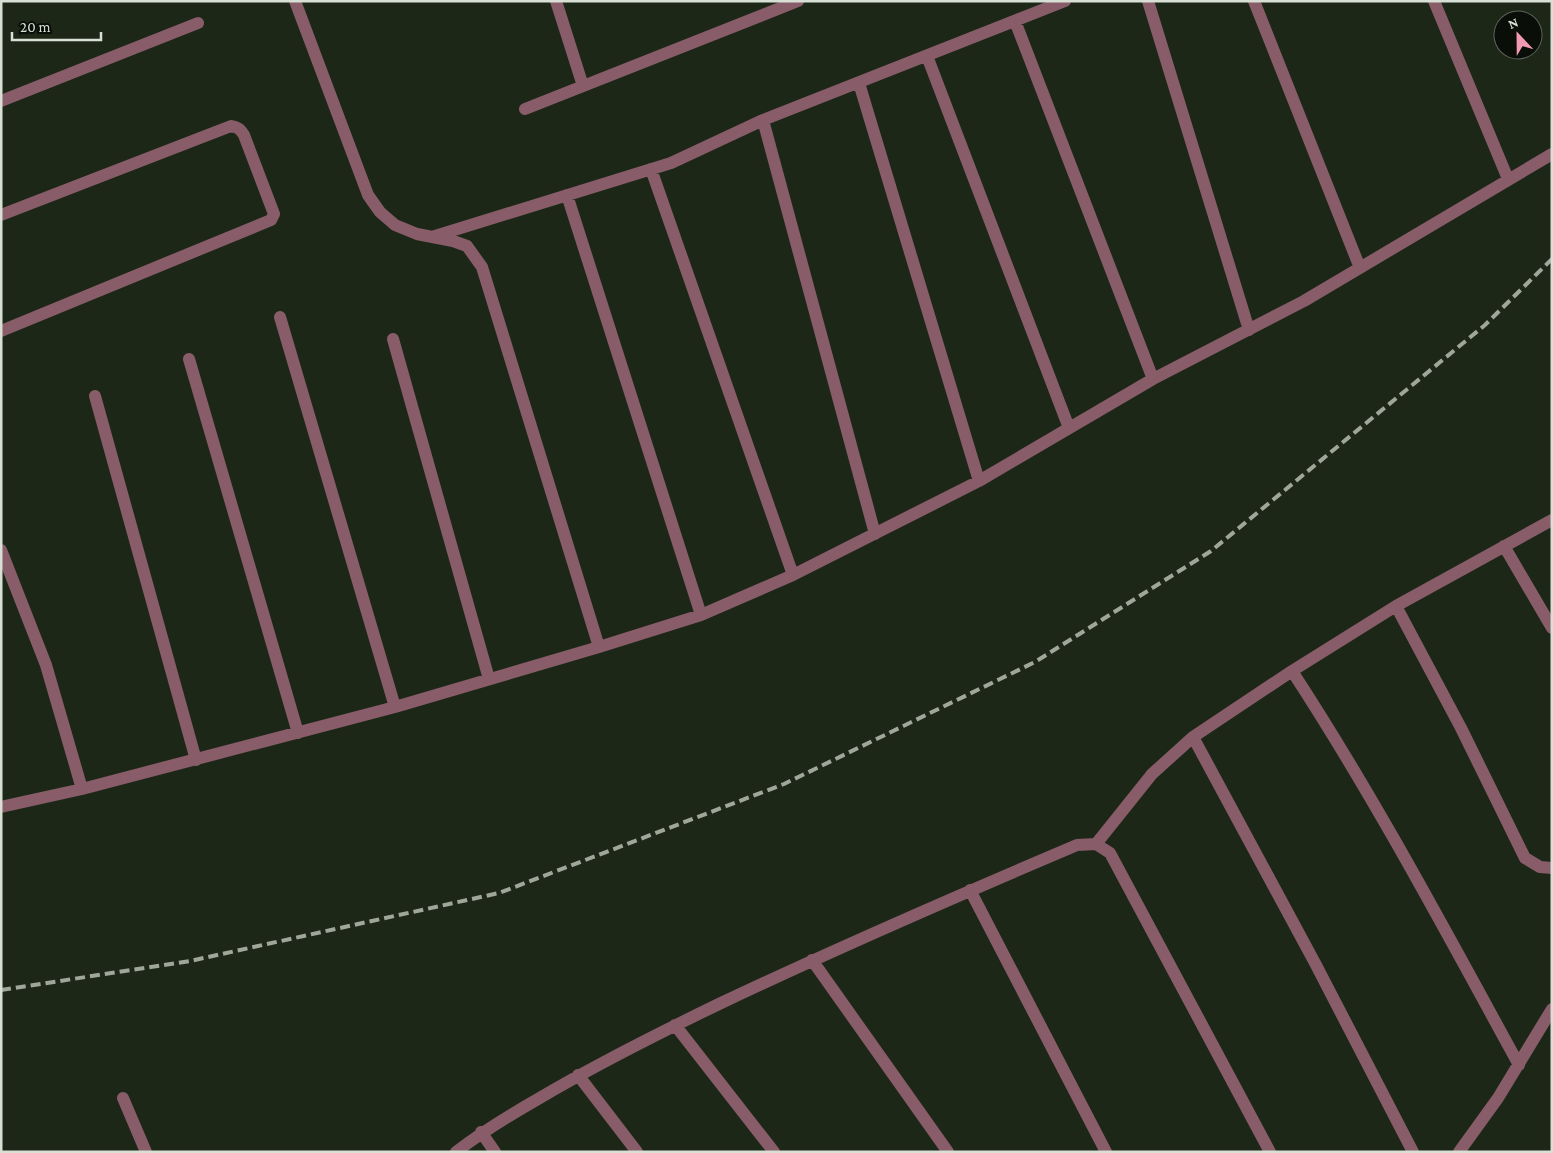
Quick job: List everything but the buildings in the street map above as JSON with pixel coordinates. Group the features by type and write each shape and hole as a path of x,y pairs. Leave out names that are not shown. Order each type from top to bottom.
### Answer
{"street":[{"path":"294,1 368,195 380,212 395,225 418,234 453,241 467,246 482,267 600,647"},
{"path":"556,1 583,86"},
{"path":"525,109 798,1"},
{"path":"433,237 671,163 763,120 1065,1"},
{"path":"1148,1 1249,330"},
{"path":"1254,1 1360,268"},
{"path":"1434,1 1508,179"},
{"path":"1015,21 1153,379"},
{"path":"1,101 198,23"},
{"path":"928,56 1068,428"},
{"path":"859,83 979,481"},
{"path":"763,120 875,534"},
{"path":"1,216 231,126 240,129 244,135 274,212 273,218 270,220 1,331"},
{"path":"1,808 196,760 395,707 600,647 701,614 793,575 979,481 1153,379 1304,301 1552,154"},
{"path":"651,169 793,575"},
{"path":"568,195 701,614"},
{"path":"280,317 395,707"},
{"path":"394,339 489,679"},
{"path":"189,359 298,733"},
{"path":"95,396 196,760"},
{"path":"1096,844 1152,774 1192,737 1292,671 1396,606 1552,520"},
{"path":"1504,546 1552,628"},
{"path":"1,550 46,665 82,789"},
{"path":"1396,606 1461,728 1525,858 1540,867 1552,868"},
{"path":"1292,671 1321,716 1417,878 1519,1065"},
{"path":"1192,737 1310,955 1413,1152"},
{"path":"456,1152 481,1132 578,1075 676,1025 812,960 970,890 1078,845 1096,844 1110,853 1270,1152"},
{"path":"970,890 1106,1152"},
{"path":"812,960 948,1152"},
{"path":"1459,1152 1498,1098 1552,1009"},
{"path":"676,1025 774,1152"},
{"path":"578,1075 637,1152"},
{"path":"122,1098 146,1152"},
{"path":"481,1132 495,1152"}],"railway":[{"path":"1,990 190,961 499,893 784,784 1035,662 1211,551 1485,325 1552,259"}]}
